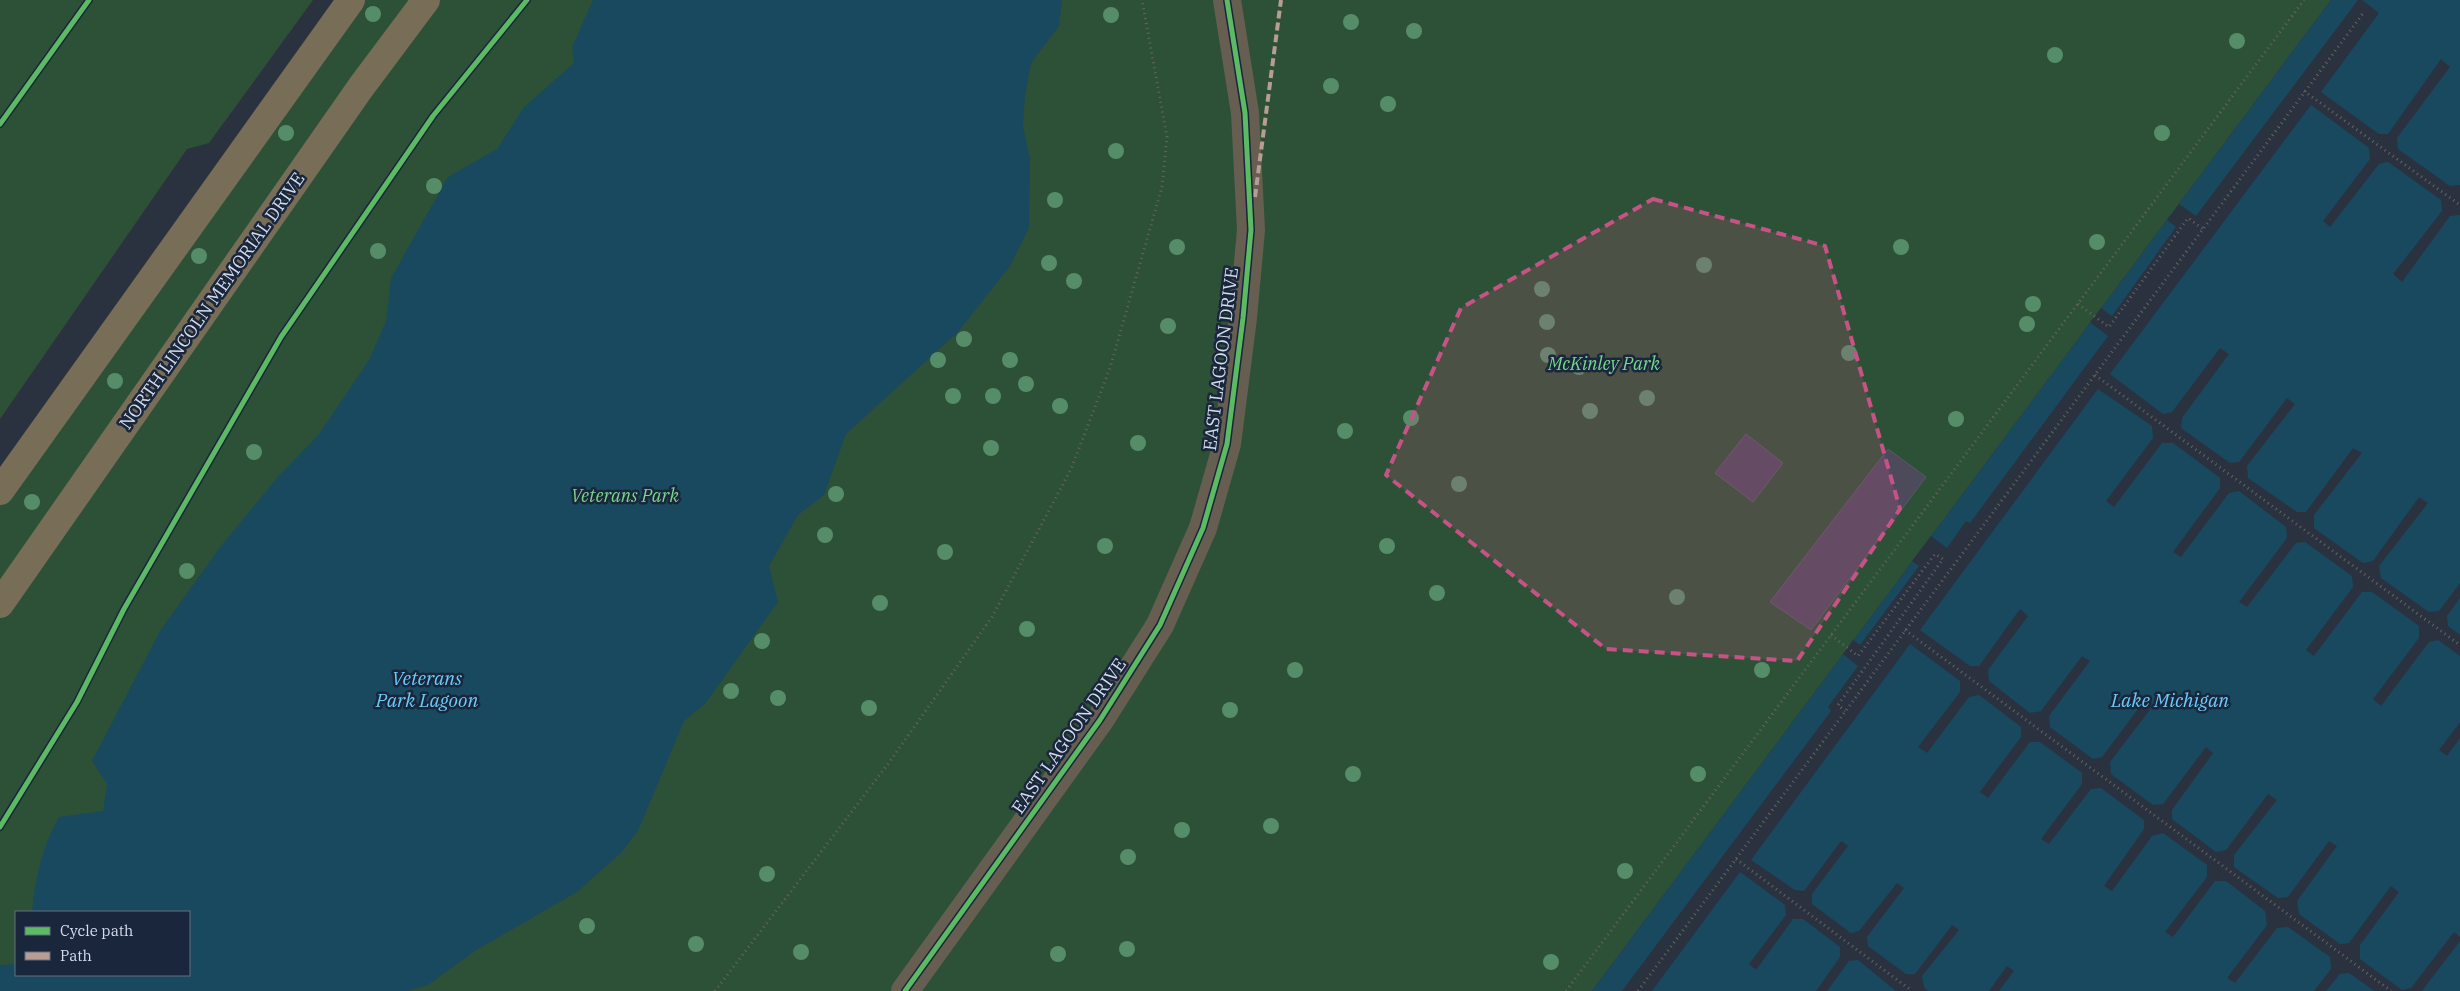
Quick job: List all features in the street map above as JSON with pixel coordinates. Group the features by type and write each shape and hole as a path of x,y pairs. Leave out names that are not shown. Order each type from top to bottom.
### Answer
{"main road":[{"path":"0,491 352,0"},
{"name":"NORTH LINCOLN MEMORIAL DRIVE","path":"0,604 360,87 426,0"}],"street":[{"name":"EAST LAGOON DRIVE","path":"904,991 1100,720 1160,625 1202,528 1227,444 1243,318 1250,230 1245,113 1227,0"}],"path":[{"path":"714,991 888,764 992,617 1071,469 1110,368 1162,188 1168,137 1142,0"},
{"path":"1566,991 2304,0"},
{"path":"1638,991 2364,12"},
{"path":"2304,91 2460,205"},
{"path":"2078,304 2109,327 2188,218 2203,229"},
{"path":"2095,374 2460,645"},
{"path":"1831,635 1858,656 1935,554 1942,559 1838,705 1845,711"},
{"path":"1905,630 2391,991"},
{"path":"1736,859 1912,991"}],"highlighted area":[{"path":"1653,199 1825,246 1900,509 1797,661 1606,649 1386,475 1461,308"}],"green space":[{"path":"0,0 313,0 209,143 187,149 0,419"},
{"path":"351,0 2331,0 1592,991 0,991 0,491"}],"water":[{"name":"Veterans Park Lagoon","path":"593,0 1062,0 1059,26 1031,63 1025,96 1023,126 1030,159 1029,228 1010,266 958,332 846,434 824,495 798,515 769,566 778,602 705,704 684,721 638,831 622,852 577,892 478,949 428,985 409,991 0,991 0,965 15,964 15,976 190,976 190,911 32,911 37,875 48,839 59,817 103,811 107,784 92,761 160,631 221,546 277,478 319,434 369,360 386,321 391,278 448,177 497,149 524,107 574,63 572,47"},
{"name":"Lake Michigan","path":"2331,0 2460,0 2460,991 1592,991"}],"pier":[{"path":"2358,0 2362,0 2379,13 2321,92 2379,134 2388,134 2441,59 2450,67 2397,138 2398,149 2450,186 2460,185 2460,215 2450,216 2402,282 2393,274 2442,211 2441,200 2388,162 2379,164 2330,227 2323,221 2370,159 2369,148 2311,105 2110,374 2163,414 2172,412 2220,348 2229,354 2182,418 2181,428 2230,463 2239,462 2287,398 2295,404 2247,466 2248,478 2297,512 2306,512 2353,448 2362,453 2314,515 2314,528 2363,563 2373,561 2419,497 2428,503 2379,566 2381,578 2429,612 2439,611 2460,583 2460,598 2447,616 2448,626 2460,635 2460,656 2438,640 2429,642 2381,706 2373,699 2419,638 2419,626 2372,592 2362,592 2314,656 2306,650 2353,587 2352,576 2305,542 2296,543 2247,607 2239,602 2287,538 2286,527 2239,491 2229,493 2181,557 2173,552 2220,488 2220,478 2173,443 2162,443 2114,507 2106,501 2153,438 2152,426 2098,389 1920,630 1970,666 1979,666 2020,609 2028,616 1988,670 1989,681 2030,713 2041,711 2082,656 2090,661 2049,716 2050,727 2093,759 2102,757 2144,701 2152,707 2110,762 2111,774 2153,805 2163,804 2206,747 2213,753 2172,810 2172,819 2216,852 2226,850 2268,794 2277,800 2234,855 2234,867 2278,898 2288,897 2329,841 2337,846 2297,901 2299,914 2340,944 2349,943 2391,886 2399,892 2360,945 2360,959 2402,990 2411,988 2454,932 2460,937 2460,941 2422,991 2374,991 2349,973 2340,974 2326,991 2314,991 2331,969 2330,957 2288,927 2277,928 2235,983 2227,978 2267,925 2265,911 2226,881 2215,881 2173,937 2165,932 2207,877 2207,865 2163,833 2152,836 2112,891 2104,886 2144,829 2144,820 2101,788 2091,789 2049,844 2041,839 2082,784 2082,773 2040,742 2030,742 1988,798 1980,792 2021,737 2021,727 1979,695 1969,697 1927,753 1918,747 1960,692 1960,681 1910,644 1751,860 1795,890 1804,891 1841,841 1848,846 1812,894 1812,904 1851,933 1859,931 1897,883 1904,888 1867,937 1868,946 1906,974 1915,974 1952,925 1959,930 1922,976 1924,987 1928,991 1896,991 1858,960 1849,961 1827,991 1816,991 1840,957 1840,947 1803,919 1793,919 1756,970 1749,964 1786,915 1785,905 1740,872 1652,991 1622,991 1831,711 1828,707 1858,666 1843,654 1853,640 1860,645 1919,566 1912,561 1931,536 1947,548 1966,521 1970,523 2108,336 2090,322 2101,308 2112,316 2176,227 2167,220 2179,204 2196,216"},
{"path":"2460,722 2460,738 2447,756 2439,750"},
{"path":"2007,966 2014,971 1999,991 1989,991"}],"building":[{"path":"1746,434 1783,463 1753,502 1715,473"},
{"path":"1888,449 1926,477 1811,630 1770,602"}],"marked path":[{"path":"1255,197 1281,0"}],"cycle path":[{"path":"0,124 89,0"},
{"path":"0,827 77,702 124,609 281,337 433,116 527,0"},
{"path":"905,991 1100,720 1160,625 1203,528 1227,444 1243,318 1251,230 1245,113 1227,0"}],"park label":[{"name":"McKinley Park","path":"1604,364"},
{"name":"Veterans Park","path":"625,496"}]}
